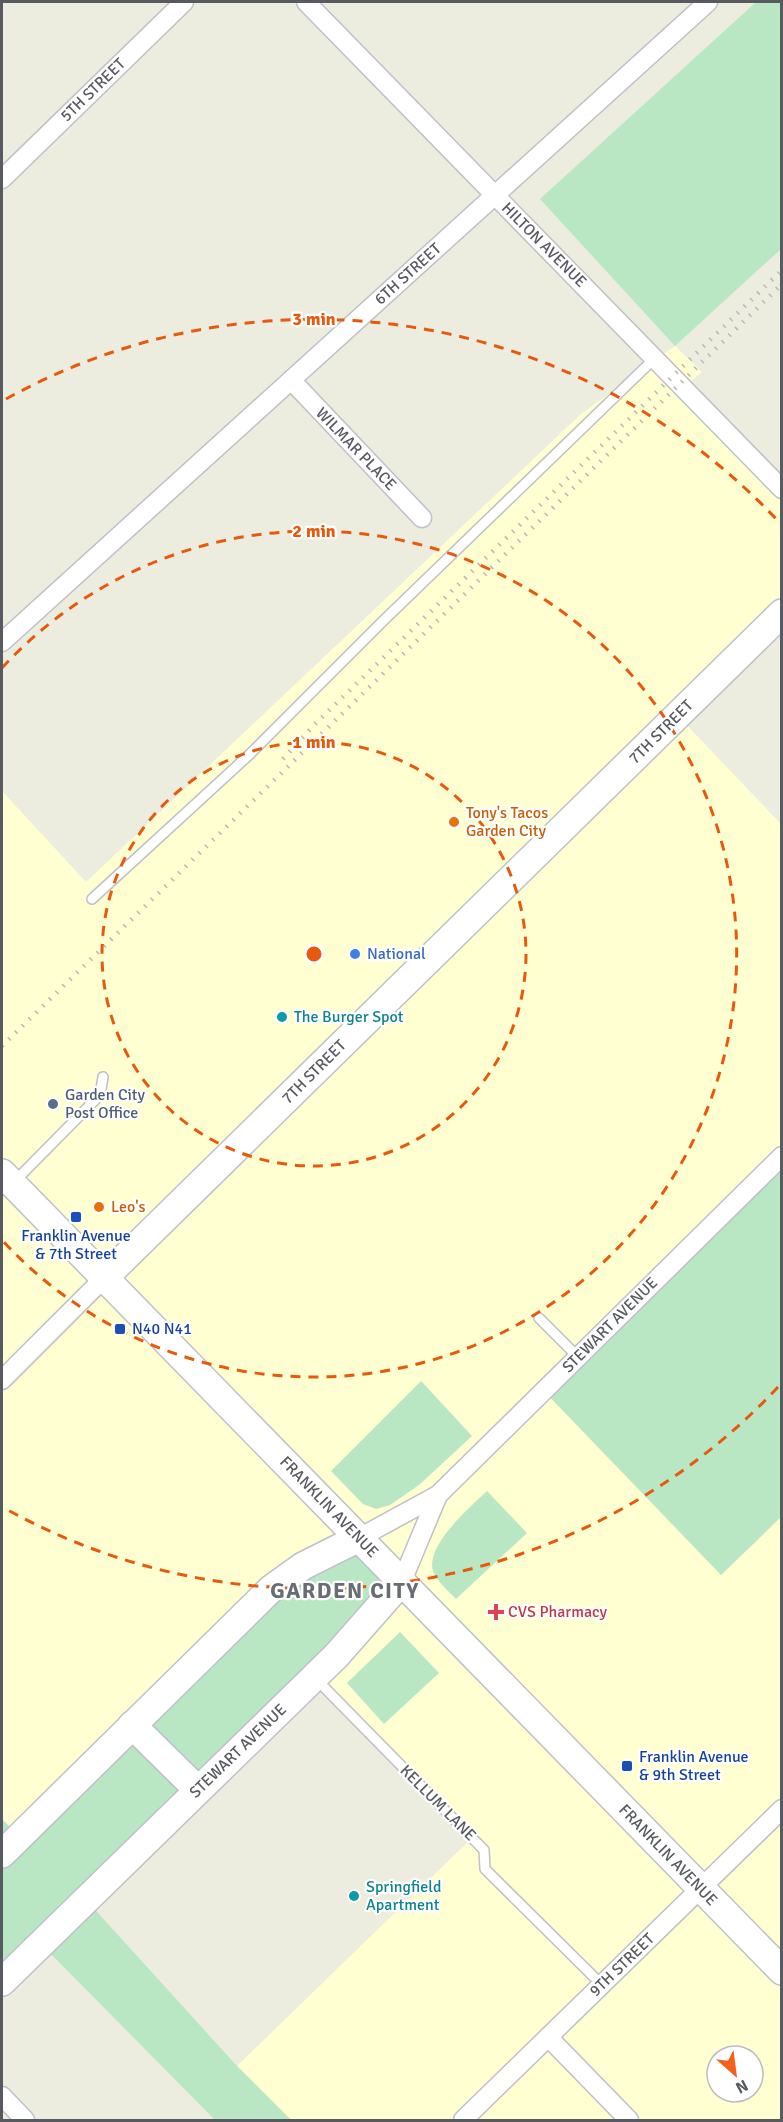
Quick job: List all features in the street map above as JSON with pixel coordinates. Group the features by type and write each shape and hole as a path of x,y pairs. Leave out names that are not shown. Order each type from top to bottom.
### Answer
{"main road":[{"name":"7TH STREET","path":"105,1277 782,613"},
{"name":"FRANKLIN AVENUE","path":"7,1178 782,1971"},
{"name":"STEWART AVENUE","path":"5,1843 132,1725 271,1589 303,1566 359,1538"},
{"name":"STEWART AVENUE","path":"2,1982 336,1656 402,1581"},
{"path":"132,1725 198,1790"}],"street":[{"name":"5TH STREET","path":"2,179 184,2"},
{"name":"HILTON AVENUE","path":"306,2 782,489"},
{"name":"6TH STREET","path":"2,642 708,2"},
{"name":"WILMAR PLACE","path":"291,380 422,518"},
{"name":"STEWART AVENUE","path":"359,1538 438,1495 782,1156"},
{"name":"7TH STREET","path":"2,1380 105,1277"},
{"name":"STEWART AVENUE","path":"402,1581 438,1495"},
{"name":"9TH STREET","path":"463,2121 782,1809"},
{"path":"548,2037 629,2121"},
{"path":"2,2097 25,2121"}],"lane":[{"path":"92,899 250,754 383,621 655,358"},
{"path":"7,1178 100,1095 103,1077"},
{"path":"539,1318 578,1357"},
{"name":"KELLUM LANE","path":"314,1677 484,1850 485,1869 602,1985"}],"shaded area":[{"path":"756,2 781,2 781,249 675,346 540,199"},
{"path":"675,346 702,372 682,389 781,491 781,614 679,717 781,824 781,1155 721,1575 781,1517 781,2120 291,2120 237,2066 472,1838 314,1677 2,1852 2,791 86,882 581,414"},
{"path":"781,1155 781,1517 721,1575 542,1389"},
{"path":"421,1381 472,1436 419,1485 390,1505 376,1509 363,1504 331,1471"},
{"path":"487,1491 527,1533 456,1599 435,1575 432,1565 434,1555 438,1545 453,1525"},
{"path":"343,1544 380,1573 384,1589 89,1903 237,2066 291,2120 215,2120 44,1947 2,1987 2,1819 18,1835 241,1618"},
{"path":"400,1632 439,1673 384,1724 347,1683"}],"railway":[{"path":"283,759 315,724 782,270"},
{"path":"2,1046 782,284"}],"place":[{"name":"Tony's Tacos Garden City","path":"454,822"},
{"name":"National","path":"355,954"},
{"name":"The Burger Spot","path":"282,1017"},
{"name":"Garden City Post Office","path":"53,1104"},
{"name":"Leo's","path":"99,1207"},
{"name":"Franklin Avenue & 7th Street","path":"76,1217"},
{"name":"N40 N41","path":"120,1329"},
{"name":"CVS Pharmacy","path":"496,1612"},
{"name":"Franklin Avenue & 9th Street","path":"627,1766"},
{"name":"Springfield Apartment","path":"354,1896"}],"district":[{"name":"GARDEN CITY","path":"345,1590"}]}
